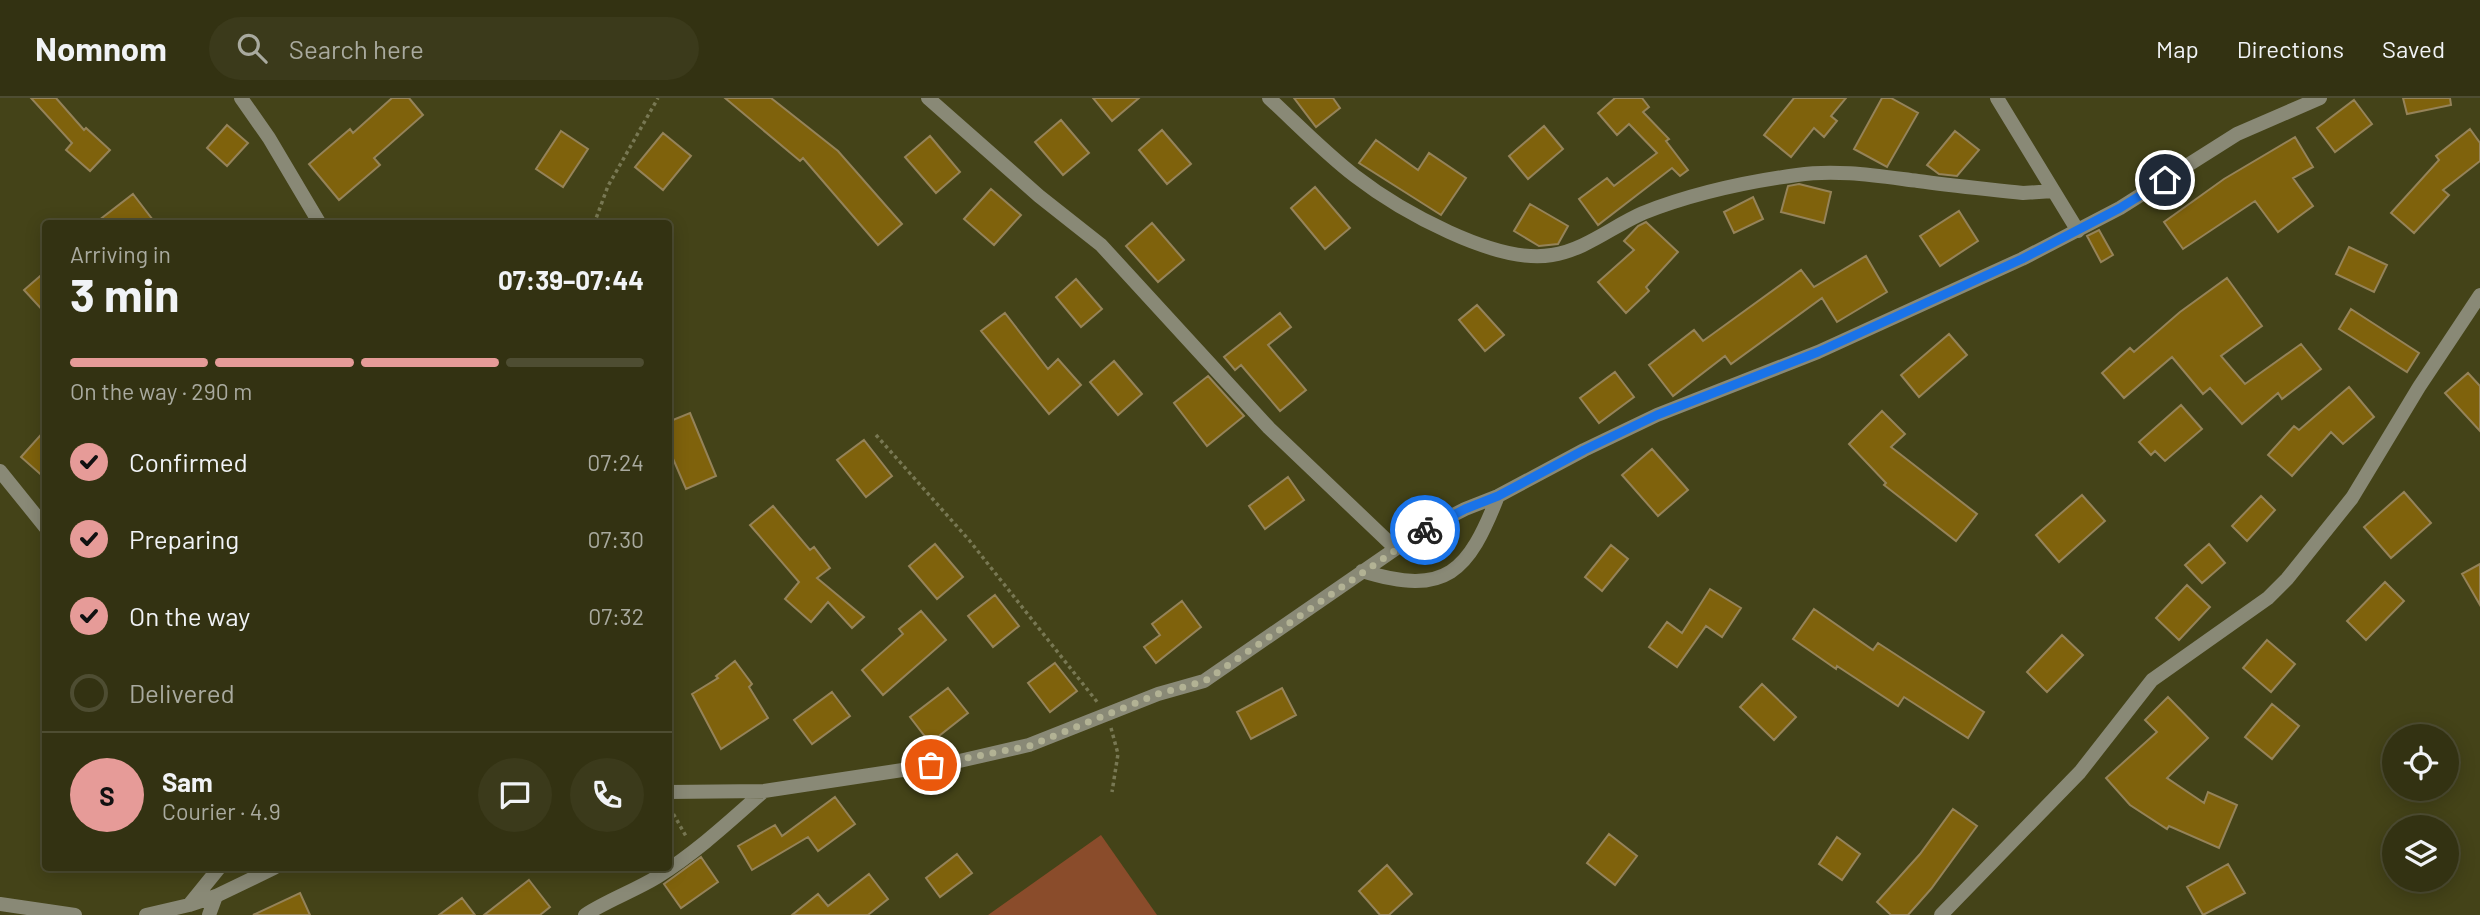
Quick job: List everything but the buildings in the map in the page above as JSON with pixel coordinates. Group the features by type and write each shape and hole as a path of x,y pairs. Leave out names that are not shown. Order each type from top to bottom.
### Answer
{"street":[{"path":"241,98 269,138 318,220"},
{"path":"928,98 1039,196 1101,245 1269,428 1395,548"},
{"path":"1269,98 1355,176 1406,208 1461,238 1509,254 1531,257 1554,255 1581,246 1641,214 1672,203 1726,188 1799,175 1839,172 2023,193 2053,191"},
{"path":"1997,98 2078,231"},
{"path":"672,792 764,790 955,762 1029,746 1158,694 1205,681 1420,532 1498,496 1657,415 1818,352 2022,259 2120,208 2236,134 2320,98"},
{"path":"1941,915 2080,772 2152,680 2206,645 2268,598 2287,579 2352,498 2432,367 2480,295"},
{"path":"0,471 42,523"},
{"path":"1362,571 1407,581 1447,575 1463,563 1481,539 1498,496"},
{"path":"672,868 695,852 764,790"},
{"path":"189,905 217,871"},
{"path":"146,915 216,896 268,871"},
{"path":"585,915 608,900 667,871"},
{"path":"209,915 216,896"},
{"path":"0,904 75,915"}],"path":[{"path":"595,220 608,186 658,98"},
{"path":"876,435 969,540 1107,714 1118,754 1112,792"},
{"path":"672,812 695,852"}],"shaded area":[{"path":"1101,835 1157,915 988,915"}],"way so far":[{"path":"931,765 1029,746 1158,694 1205,681 1395,548 1425,530"}],"route":[{"path":"1425,530 1657,415 1818,352 2022,259 2120,208 2165,180"}]}
